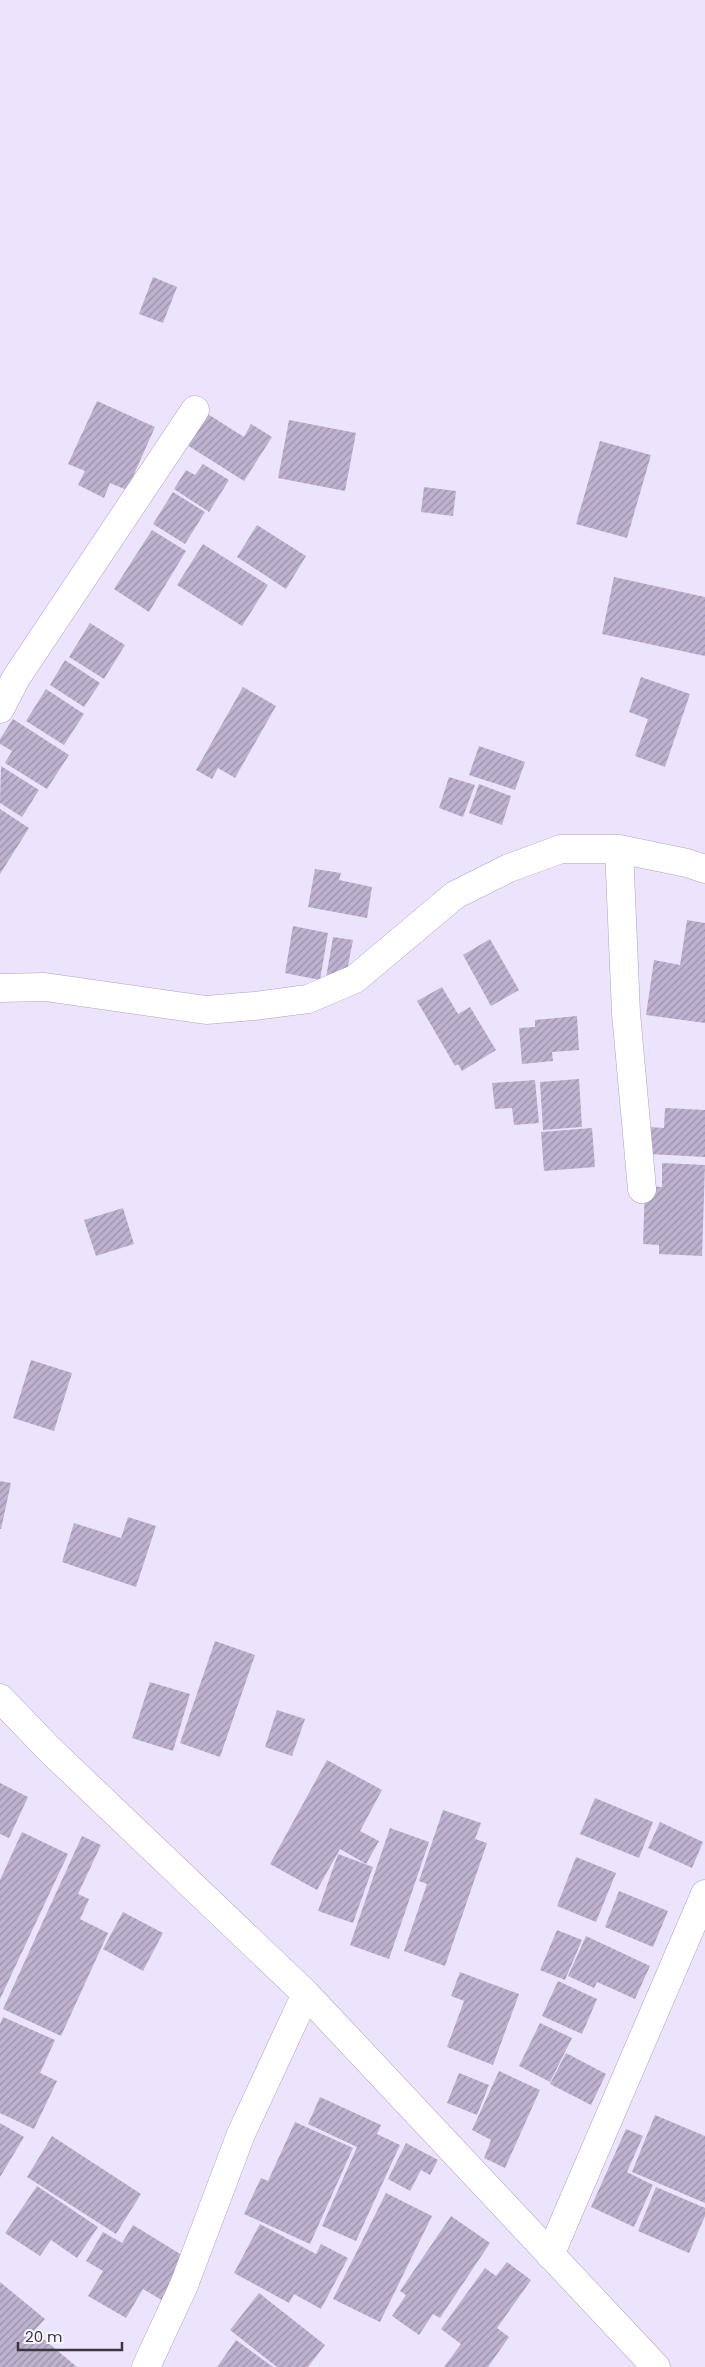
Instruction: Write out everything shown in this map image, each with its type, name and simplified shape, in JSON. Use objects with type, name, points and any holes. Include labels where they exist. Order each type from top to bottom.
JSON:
[{"type":"street","points":[[0,709],[22,670],[195,410]]},
{"type":"street","points":[[0,988],[45,986],[206,1010],[308,999],[355,979],[455,895],[509,868],[561,849],[618,849],[687,863],[705,869]]},
{"type":"street","points":[[618,849],[626,1013],[642,1189]]},
{"type":"street","points":[[0,1698],[56,1755],[306,1994],[656,2367]]},
{"type":"street","points":[[550,2255],[705,1894]]},
{"type":"street","points":[[146,2367],[184,2285],[241,2134],[306,1994]]},
{"type":"building","points":[[153,277],[177,287],[163,323],[139,314]]},
{"type":"building","points":[[97,401],[155,427],[127,490],[110,483],[104,498],[78,485],[85,471],[68,464]]},
{"type":"building","points":[[203,411],[244,437],[251,424],[272,437],[244,481],[184,443]]},
{"type":"building","points":[[289,420],[356,433],[345,491],[278,478]]},
{"type":"building","points":[[600,441],[651,455],[627,538],[576,524]]},
{"type":"building","points":[[203,464],[229,480],[209,512],[174,489],[186,470],[195,475]]},
{"type":"building","points":[[424,487],[456,491],[453,516],[421,512]]},
{"type":"building","points":[[173,492],[205,512],[185,544],[153,524]]},
{"type":"building","points":[[257,525],[306,556],[286,589],[237,557]]},
{"type":"building","points":[[152,530],[186,551],[149,612],[114,589]]},
{"type":"building","points":[[203,544],[268,585],[242,626],[177,585]]},
{"type":"building","points":[[614,577],[705,597],[705,656],[602,634]]},
{"type":"building","points":[[90,623],[125,645],[104,679],[69,657]]},
{"type":"building","points":[[65,660],[100,683],[84,707],[50,685]]},
{"type":"building","points":[[641,677],[690,694],[665,767],[635,756],[648,719],[629,712]]},
{"type":"building","points":[[243,687],[276,706],[235,778],[218,768],[212,779],[196,770]]},
{"type":"building","points":[[46,689],[84,714],[64,745],[26,721]]},
{"type":"building","points":[[13,719],[69,755],[47,789],[5,763],[12,751],[0,744],[0,739]]},
{"type":"building","points":[[479,746],[525,762],[515,790],[469,775]]},
{"type":"building","points":[[1,766],[39,790],[22,817],[0,803]]},
{"type":"building","points":[[449,777],[475,785],[463,817],[439,808]]},
{"type":"building","points":[[479,784],[511,796],[502,825],[469,813]]},
{"type":"building","points":[[0,809],[29,828],[0,874]]},
{"type":"building","points":[[315,869],[341,873],[339,880],[372,887],[367,918],[308,907]]},
{"type":"building","points":[[687,920],[705,923],[705,1023],[646,1015],[654,960],[680,965]]},
{"type":"building","points":[[293,926],[328,933],[320,980],[285,973]]},
{"type":"building","points":[[333,937],[353,940],[345,981],[326,978]]},
{"type":"building","points":[[490,939],[519,990],[491,1006],[463,955]]},
{"type":"building","points":[[442,987],[458,1014],[470,1007],[496,1050],[462,1071],[458,1064],[455,1066],[417,1001]]},
{"type":"building","points":[[577,1016],[579,1050],[552,1052],[553,1061],[522,1064],[519,1028],[535,1027],[535,1020]]},
{"type":"building","points":[[579,1079],[582,1127],[543,1130],[540,1082]]},
{"type":"building","points":[[535,1080],[539,1123],[514,1125],[512,1108],[495,1109],[492,1083]]},
{"type":"building","points":[[665,1108],[705,1110],[705,1157],[648,1154],[649,1127],[664,1128]]},
{"type":"building","points":[[592,1128],[595,1167],[544,1171],[541,1132]]},
{"type":"building","points":[[662,1163],[705,1165],[702,1256],[659,1254],[659,1245],[643,1244],[645,1186],[662,1187]]},
{"type":"building","points":[[123,1208],[134,1244],[96,1256],[84,1220]]},
{"type":"building","points":[[31,1360],[72,1373],[54,1431],[13,1418]]},
{"type":"building","points":[[0,1481],[11,1483],[1,1529],[0,1529]]},
{"type":"building","points":[[128,1517],[156,1526],[136,1587],[62,1562],[74,1523],[121,1538]]},
{"type":"building","points":[[215,1641],[255,1655],[220,1757],[180,1743]]},
{"type":"building","points":[[150,1682],[190,1694],[173,1751],[132,1738]]},
{"type":"building","points":[[277,1710],[305,1719],[292,1756],[265,1747]]},
{"type":"building","points":[[327,1760],[382,1790],[360,1831],[379,1841],[366,1864],[340,1849],[317,1890],[270,1864]]},
{"type":"building","points":[[0,1783],[28,1797],[9,1838],[0,1834]]},
{"type":"building","points":[[595,1798],[653,1822],[639,1858],[580,1834]]},
{"type":"building","points":[[443,1810],[481,1823],[475,1839],[487,1843],[445,1966],[404,1951],[427,1884],[419,1881]]},
{"type":"building","points":[[660,1822],[703,1842],[692,1868],[648,1848]]},
{"type":"building","points":[[390,1828],[429,1842],[389,1959],[350,1945]]},
{"type":"building","points":[[22,1832],[68,1854],[0,1999],[0,1880]]},
{"type":"building","points":[[82,1836],[101,1845],[78,1894],[89,1899],[80,1919],[108,1933],[61,2036],[3,2009]]},
{"type":"building","points":[[338,1854],[373,1867],[353,1923],[318,1911]]},
{"type":"building","points":[[576,1857],[616,1873],[596,1922],[557,1906]]},
{"type":"building","points":[[619,1891],[668,1911],[653,1947],[605,1927]]},
{"type":"building","points":[[123,1912],[163,1933],[143,1971],[103,1949]]},
{"type":"building","points":[[557,1930],[582,1940],[565,1980],[540,1970]]},
{"type":"building","points":[[586,1936],[650,1966],[635,1999],[597,1982],[594,1988],[568,1976]]},
{"type":"building","points":[[460,1972],[519,1994],[493,2065],[447,2047],[464,2001],[451,1996]]},
{"type":"building","points":[[558,1981],[597,1999],[582,2034],[542,2016]]},
{"type":"building","points":[[3,2017],[55,2040],[40,2073],[57,2081],[34,2129],[0,2113],[0,2024]]},
{"type":"building","points":[[540,2023],[572,2038],[550,2082],[519,2066]]},
{"type":"building","points":[[566,2053],[606,2074],[591,2105],[550,2084]]},
{"type":"building","points":[[499,2071],[540,2090],[505,2168],[484,2158],[491,2140],[472,2130]]},
{"type":"building","points":[[459,2073],[489,2085],[477,2115],[447,2103]]},
{"type":"building","points":[[320,2097],[381,2125],[377,2134],[400,2145],[356,2241],[322,2226],[357,2147],[308,2124]]},
{"type":"building","points":[[655,2115],[705,2136],[705,2203],[632,2172]]},
{"type":"building","points":[[295,2122],[353,2148],[310,2244],[244,2214],[261,2178],[268,2181]]},
{"type":"building","points":[[0,2123],[24,2137],[0,2177]]},
{"type":"building","points":[[626,2129],[643,2136],[627,2172],[653,2185],[634,2227],[591,2207]]},
{"type":"building","points":[[52,2136],[141,2194],[116,2234],[27,2177]]},
{"type":"building","points":[[406,2143],[438,2160],[430,2175],[421,2170],[410,2191],[388,2179]]},
{"type":"building","points":[[37,2186],[98,2227],[77,2258],[51,2240],[40,2256],[5,2233]]},
{"type":"building","points":[[656,2187],[705,2208],[705,2216],[689,2253],[638,2231]]},
{"type":"building","points":[[386,2193],[432,2216],[380,2322],[333,2299]]},
{"type":"building","points":[[451,2216],[490,2243],[440,2318],[433,2314],[419,2335],[392,2316],[406,2295],[400,2291]]},
{"type":"building","points":[[260,2224],[316,2254],[321,2244],[348,2258],[321,2309],[294,2294],[289,2303],[234,2273]]},
{"type":"building","points":[[133,2225],[190,2260],[165,2302],[143,2289],[126,2318],[88,2296],[103,2271],[86,2261],[103,2232],[122,2243]]},
{"type":"building","points":[[507,2262],[531,2280],[497,2328],[509,2337],[488,2367],[444,2367],[461,2344],[441,2329],[485,2268],[496,2276]]},
{"type":"building","points":[[0,2282],[45,2319],[34,2331],[77,2367],[0,2367]]},
{"type":"building","points":[[259,2293],[325,2345],[308,2367],[277,2367],[230,2330]]},
{"type":"building","points":[[236,2340],[273,2367],[217,2367]]}]
